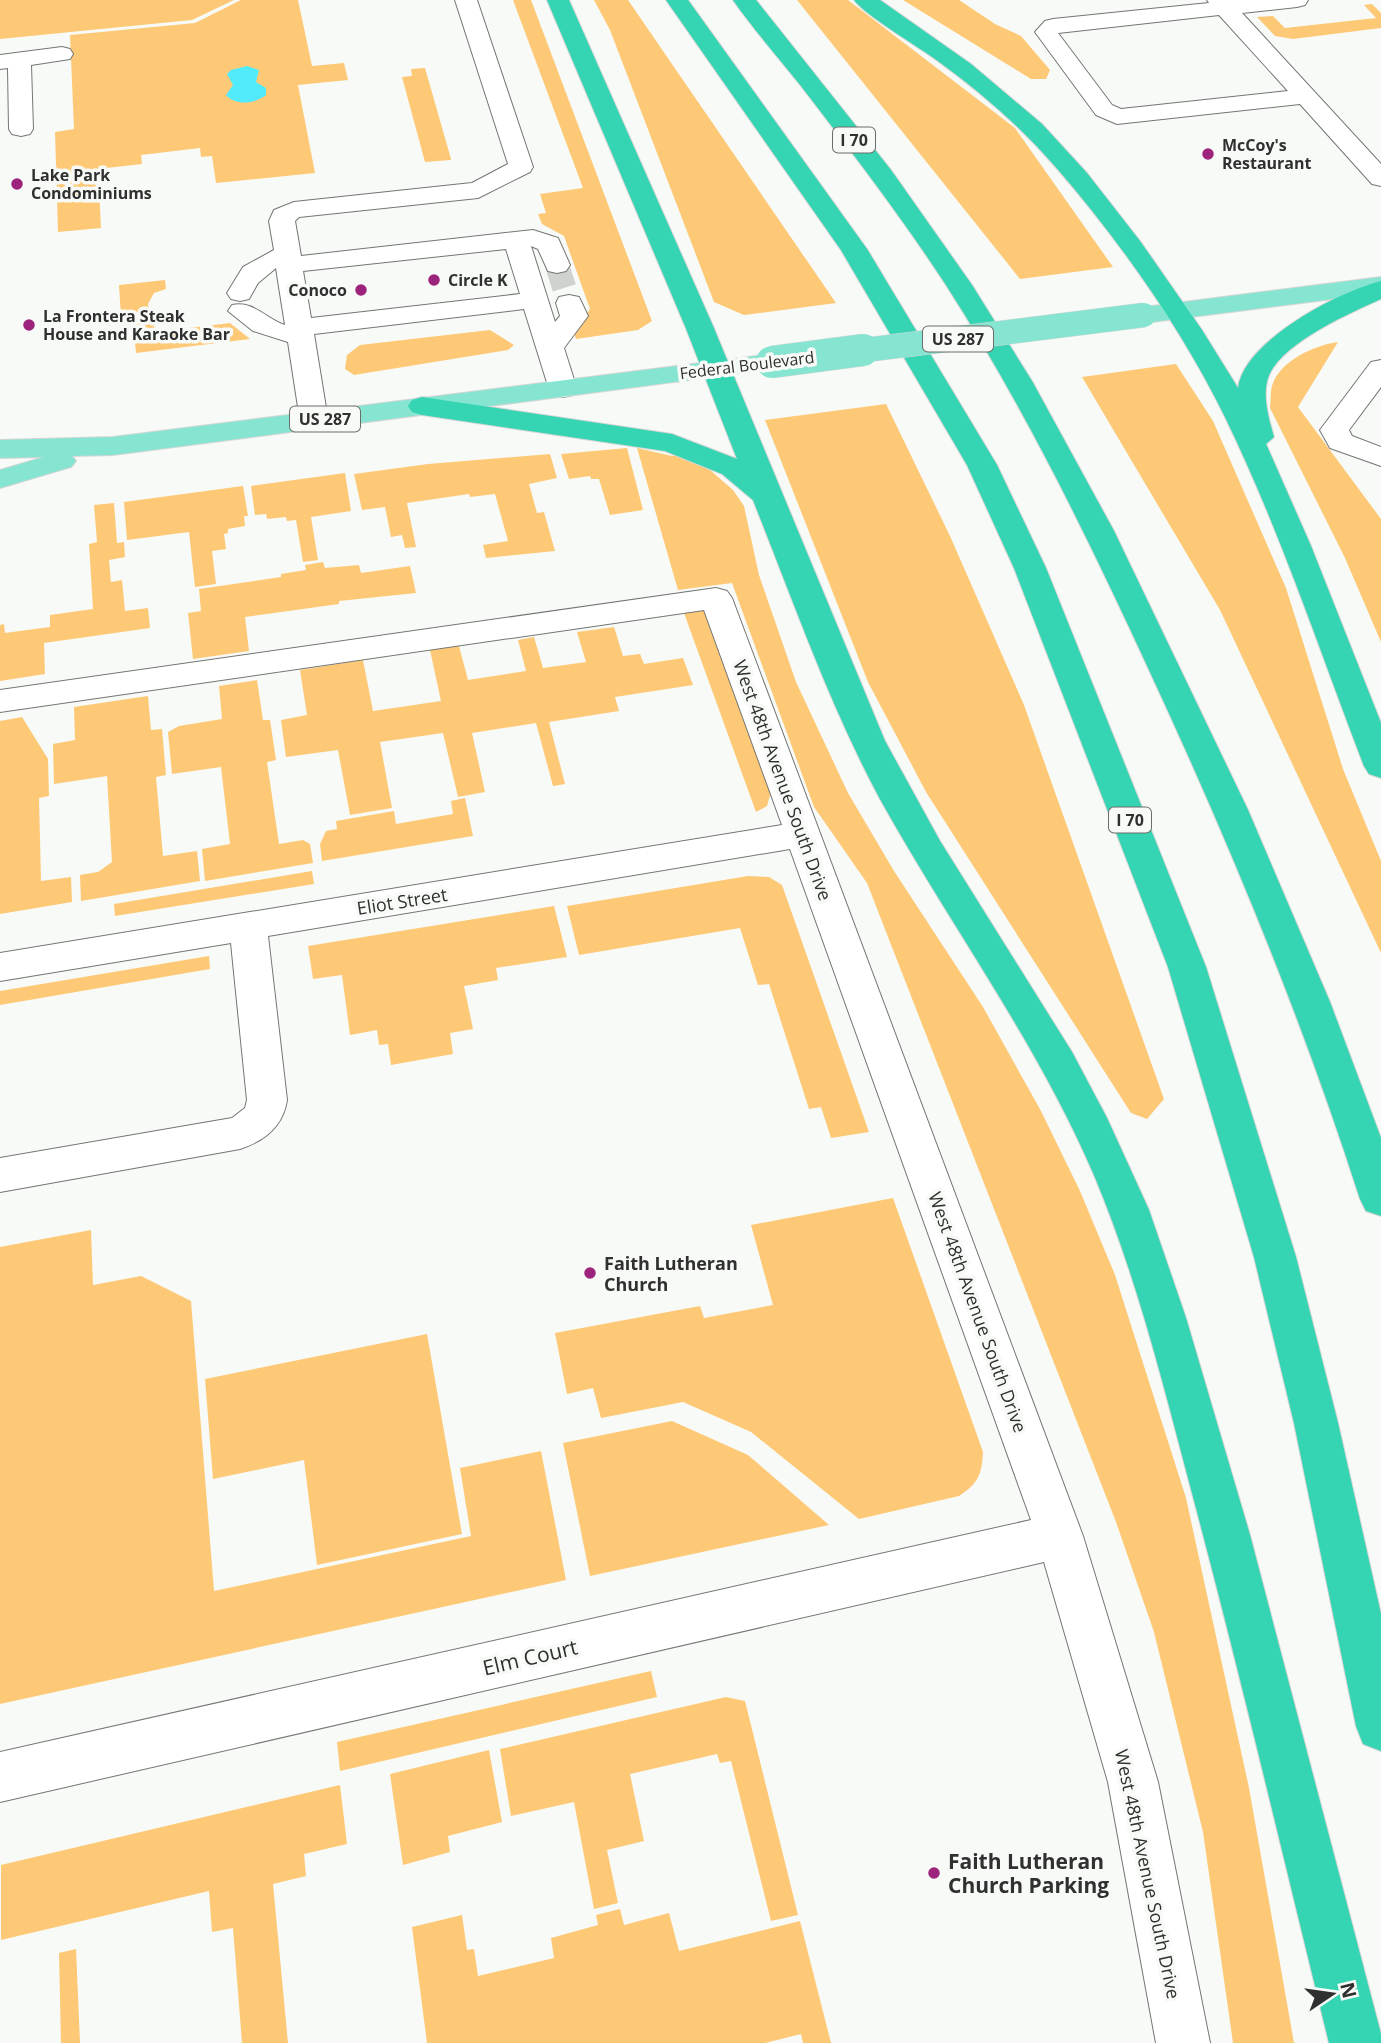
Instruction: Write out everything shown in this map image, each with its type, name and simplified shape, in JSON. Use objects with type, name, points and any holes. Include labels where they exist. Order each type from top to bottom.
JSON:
[{"type":"highway","points":[[558,0],[716,369],[766,496],[882,770],[1048,1042],[1091,1125],[1115,1179],[1172,1342],[1231,1550],[1356,2043]]},
{"type":"highway","name":"I 70","points":[[677,0],[854,249],[982,465],[1031,568],[1195,994],[1275,1257],[1316,1423],[1381,1726]]},
{"type":"highway","name":"I 70","points":[[744,0],[804,74],[921,230],[985,326],[1059,454],[1107,545],[1222,790],[1290,949],[1381,1199]]},
{"type":"highway","points":[[865,0],[930,44],[1012,108],[1037,132],[1109,218],[1176,311],[1228,397],[1267,476],[1381,766]]},
{"type":"highway","points":[[1267,476],[1253,406],[1253,378],[1264,359],[1289,339],[1381,287]]},
{"type":"highway","points":[[422,406],[672,443],[732,468],[766,496]]},
{"type":"main road","name":"Federal Boulevard","points":[[0,449],[113,446],[1381,287]]},
{"type":"main road","name":"Federal Boulevard","points":[[0,479],[113,446]]},
{"type":"street","points":[[314,420],[283,215],[290,211],[478,190],[521,167],[466,0]]},
{"type":"street","points":[[1297,0],[1126,9],[1053,26],[1046,32],[1104,110],[1112,115],[1129,117],[1306,96]]},
{"type":"street","points":[[1221,4],[1381,179]]},
{"type":"street","points":[[21,129],[10,61],[62,54]]},
{"type":"street","points":[[535,300],[300,332],[256,324],[241,302],[243,283],[255,270],[288,260],[533,238],[546,241],[557,265]]},
{"type":"street","points":[[516,240],[563,389]]},
{"type":"street","points":[[550,347],[574,316],[569,303]]},
{"type":"street","points":[[1381,368],[1334,430],[1336,438],[1346,446],[1381,457]]},
{"type":"street","name":"West 48th Avenue South Drive","points":[[0,701],[716,598],[1060,1536],[1133,1782],[1183,2043]]},
{"type":"street","name":"Eliot Street","points":[[0,967],[803,834]]},
{"type":"street","points":[[0,1175],[240,1133],[260,1119],[266,1110],[267,1100],[248,926]]},
{"type":"street","name":"Elm Court","points":[[0,1777],[1060,1536]]},
{"type":"shaded area","points":[[0,0],[234,0],[192,20],[0,39]]},
{"type":"shaded area","points":[[241,0],[298,0],[312,66],[344,63],[348,80],[298,85],[315,173],[216,183],[212,156],[201,157],[200,148],[141,155],[142,164],[98,169],[101,228],[58,232],[55,132],[74,129],[70,35],[195,23]]},
{"type":"shaded area","points":[[513,0],[531,0],[652,321],[638,330],[576,339],[574,333],[590,309],[564,236],[542,224],[538,214],[546,213],[540,194],[583,188]]},
{"type":"shaded area","points":[[594,0],[628,0],[836,303],[744,315],[714,302],[610,30]]},
{"type":"shaded area","points":[[797,0],[848,0],[1015,128],[1113,267],[1020,279]]},
{"type":"shaded area","points":[[903,0],[959,0],[995,24],[1021,36],[1050,70],[1046,79],[1031,79]]},
{"type":"shaded area","points":[[1372,4],[1381,13],[1381,28],[1293,39],[1275,36],[1257,17],[1273,16],[1285,28],[1376,18],[1364,5]]},
{"type":"shaded area","points":[[425,68],[451,160],[425,162],[402,77],[412,76],[411,69]]},
{"type":"shaded area","points":[[165,280],[166,289],[154,293],[148,304],[149,313],[121,316],[119,285]]},
{"type":"shaded area","points":[[149,319],[156,329],[165,331],[230,323],[250,339],[136,353],[133,321]]},
{"type":"shaded area","points":[[490,330],[514,345],[508,350],[354,375],[345,369],[347,355],[360,345]]},
{"type":"shaded area","points":[[1338,342],[1298,407],[1381,519],[1381,642],[1345,558],[1270,408],[1272,386],[1282,369],[1309,351]]},
{"type":"shaded area","points":[[1176,364],[1213,421],[1286,588],[1343,769],[1381,861],[1381,953],[1220,610],[1082,377]]},
{"type":"shaded area","points":[[886,404],[950,536],[1024,705],[1164,1099],[1147,1119],[1131,1113],[926,792],[868,682],[765,420]]},
{"type":"shaded area","points":[[627,448],[643,510],[610,515],[599,479],[591,479],[590,476],[569,479],[561,454]]},
{"type":"shaded area","points":[[637,448],[672,456],[678,454],[710,470],[733,490],[744,506],[759,575],[796,682],[848,793],[894,871],[983,1007],[1041,1111],[1080,1191],[1115,1275],[1186,1498],[1249,1788],[1294,2043],[1233,2043],[1203,1832],[1154,1632],[1116,1522],[867,883],[814,807],[732,583],[678,590]]},
{"type":"shaded area","points":[[550,454],[557,478],[529,484],[537,513],[544,512],[555,551],[486,558],[483,545],[508,541],[495,494],[470,497],[469,494],[407,503],[416,547],[405,548],[402,535],[391,537],[385,507],[362,510],[354,474],[428,464]]},
{"type":"shaded area","points":[[345,473],[351,511],[311,517],[318,560],[303,562],[296,520],[287,521],[286,517],[267,519],[266,514],[255,515],[251,486]]},
{"type":"shaded area","points":[[243,486],[248,516],[244,516],[245,526],[228,529],[228,533],[224,534],[226,549],[212,551],[216,584],[195,587],[189,532],[127,540],[124,502]]},
{"type":"shaded area","points":[[114,503],[117,543],[124,542],[125,557],[109,560],[111,582],[122,580],[125,611],[148,608],[150,628],[44,643],[45,674],[0,681],[0,625],[4,624],[5,633],[50,627],[50,615],[93,609],[89,544],[97,542],[94,505]]},
{"type":"shaded area","points":[[323,562],[325,568],[359,565],[361,573],[410,566],[416,593],[339,601],[339,604],[245,617],[249,651],[193,659],[188,613],[201,611],[199,589],[281,577],[281,574],[306,570],[305,565]]},
{"type":"shaded area","points":[[704,610],[771,792],[767,806],[756,812],[684,613]]},
{"type":"shaded area","points":[[614,627],[623,656],[640,654],[644,664],[683,658],[693,685],[615,697],[619,711],[549,722],[565,784],[553,786],[536,723],[472,733],[485,792],[458,797],[443,733],[380,742],[392,808],[350,815],[338,750],[286,757],[281,720],[307,715],[300,670],[363,660],[373,711],[441,701],[430,650],[459,646],[468,680],[526,671],[518,640],[534,637],[543,668],[586,662],[577,632]]},
{"type":"shaded area","points":[[257,680],[263,720],[270,720],[276,760],[267,762],[279,844],[303,840],[310,844],[313,863],[205,881],[202,849],[230,844],[221,767],[172,774],[168,732],[179,726],[222,719],[219,686]]},
{"type":"shaded area","points":[[148,696],[151,730],[162,729],[166,775],[156,777],[163,856],[197,851],[200,881],[81,901],[80,875],[98,872],[112,862],[107,776],[54,784],[53,744],[75,740],[74,707]]},
{"type":"shaded area","points":[[22,717],[48,759],[49,796],[39,798],[41,881],[71,877],[72,902],[0,914],[0,721]]},
{"type":"shaded area","points":[[465,798],[473,836],[322,861],[320,844],[326,831],[337,829],[336,821],[394,811],[396,824],[453,814],[451,801]]},
{"type":"shaded area","points":[[312,871],[314,884],[115,916],[114,904]]},
{"type":"shaded area","points":[[748,876],[769,877],[782,885],[869,1132],[831,1138],[821,1107],[809,1109],[769,984],[758,985],[740,928],[579,955],[567,906]]},
{"type":"shaded area","points":[[554,906],[567,957],[496,968],[498,980],[464,986],[473,1029],[450,1033],[453,1054],[391,1065],[388,1044],[379,1045],[377,1030],[350,1035],[342,975],[313,979],[308,946]]},
{"type":"shaded area","points":[[209,956],[210,969],[0,1005],[0,991]]},
{"type":"shaded area","points":[[893,1198],[983,1452],[978,1478],[959,1496],[859,1519],[751,1432],[683,1402],[601,1418],[593,1388],[567,1394],[555,1333],[700,1306],[704,1318],[773,1305],[751,1225]]},
{"type":"shaded area","points":[[91,1230],[93,1285],[141,1276],[191,1301],[214,1591],[471,1536],[460,1468],[541,1451],[566,1580],[0,1704],[0,1247]]},
{"type":"shaded area","points":[[427,1334],[462,1534],[317,1565],[304,1460],[213,1479],[205,1379]]},
{"type":"shaded area","points":[[672,1421],[748,1455],[829,1525],[590,1576],[563,1443]]},
{"type":"shaded area","points":[[651,1671],[657,1697],[340,1771],[337,1742]]},
{"type":"shaded area","points":[[726,1697],[745,1701],[798,1915],[771,1921],[731,1761],[720,1763],[717,1754],[630,1774],[644,1841],[607,1850],[618,1903],[594,1909],[574,1802],[511,1816],[500,1749]]},
{"type":"shaded area","points":[[489,1750],[502,1822],[448,1836],[450,1852],[403,1865],[390,1774]]},
{"type":"shaded area","points":[[340,1785],[347,1844],[304,1854],[306,1876],[273,1884],[288,2043],[242,2043],[233,1928],[212,1932],[209,1891],[1,1940],[1,1865]]},
{"type":"shaded area","points":[[620,1909],[624,1925],[669,1913],[679,1951],[800,1921],[831,2043],[803,2043],[801,2034],[765,2043],[427,2043],[412,1927],[462,1915],[467,1950],[474,1949],[478,1976],[554,1958],[551,1938],[598,1925],[596,1915]]},
{"type":"shaded area","points":[[76,1949],[80,2043],[61,2043],[59,1953]]},
{"type":"water","points":[[247,66],[259,70],[256,82],[266,88],[266,95],[251,102],[230,99],[226,95],[233,85],[227,74],[231,70]]},
{"type":"tunnel","points":[[557,265],[569,303]]},
{"type":"place","name":"McCoy's Restaurant","points":[[1208,154]]},
{"type":"place","name":"Lake Park Condominiums","points":[[17,184]]},
{"type":"place","name":"Circle K","points":[[434,280]]},
{"type":"place","name":"Conoco","points":[[361,290]]},
{"type":"place","name":"La Frontera Steak House and Karaoke Bar","points":[[29,325]]},
{"type":"place","name":"Faith Lutheran Church","points":[[590,1273]]},
{"type":"place","name":"Faith Lutheran Church Parking","points":[[934,1873]]}]
